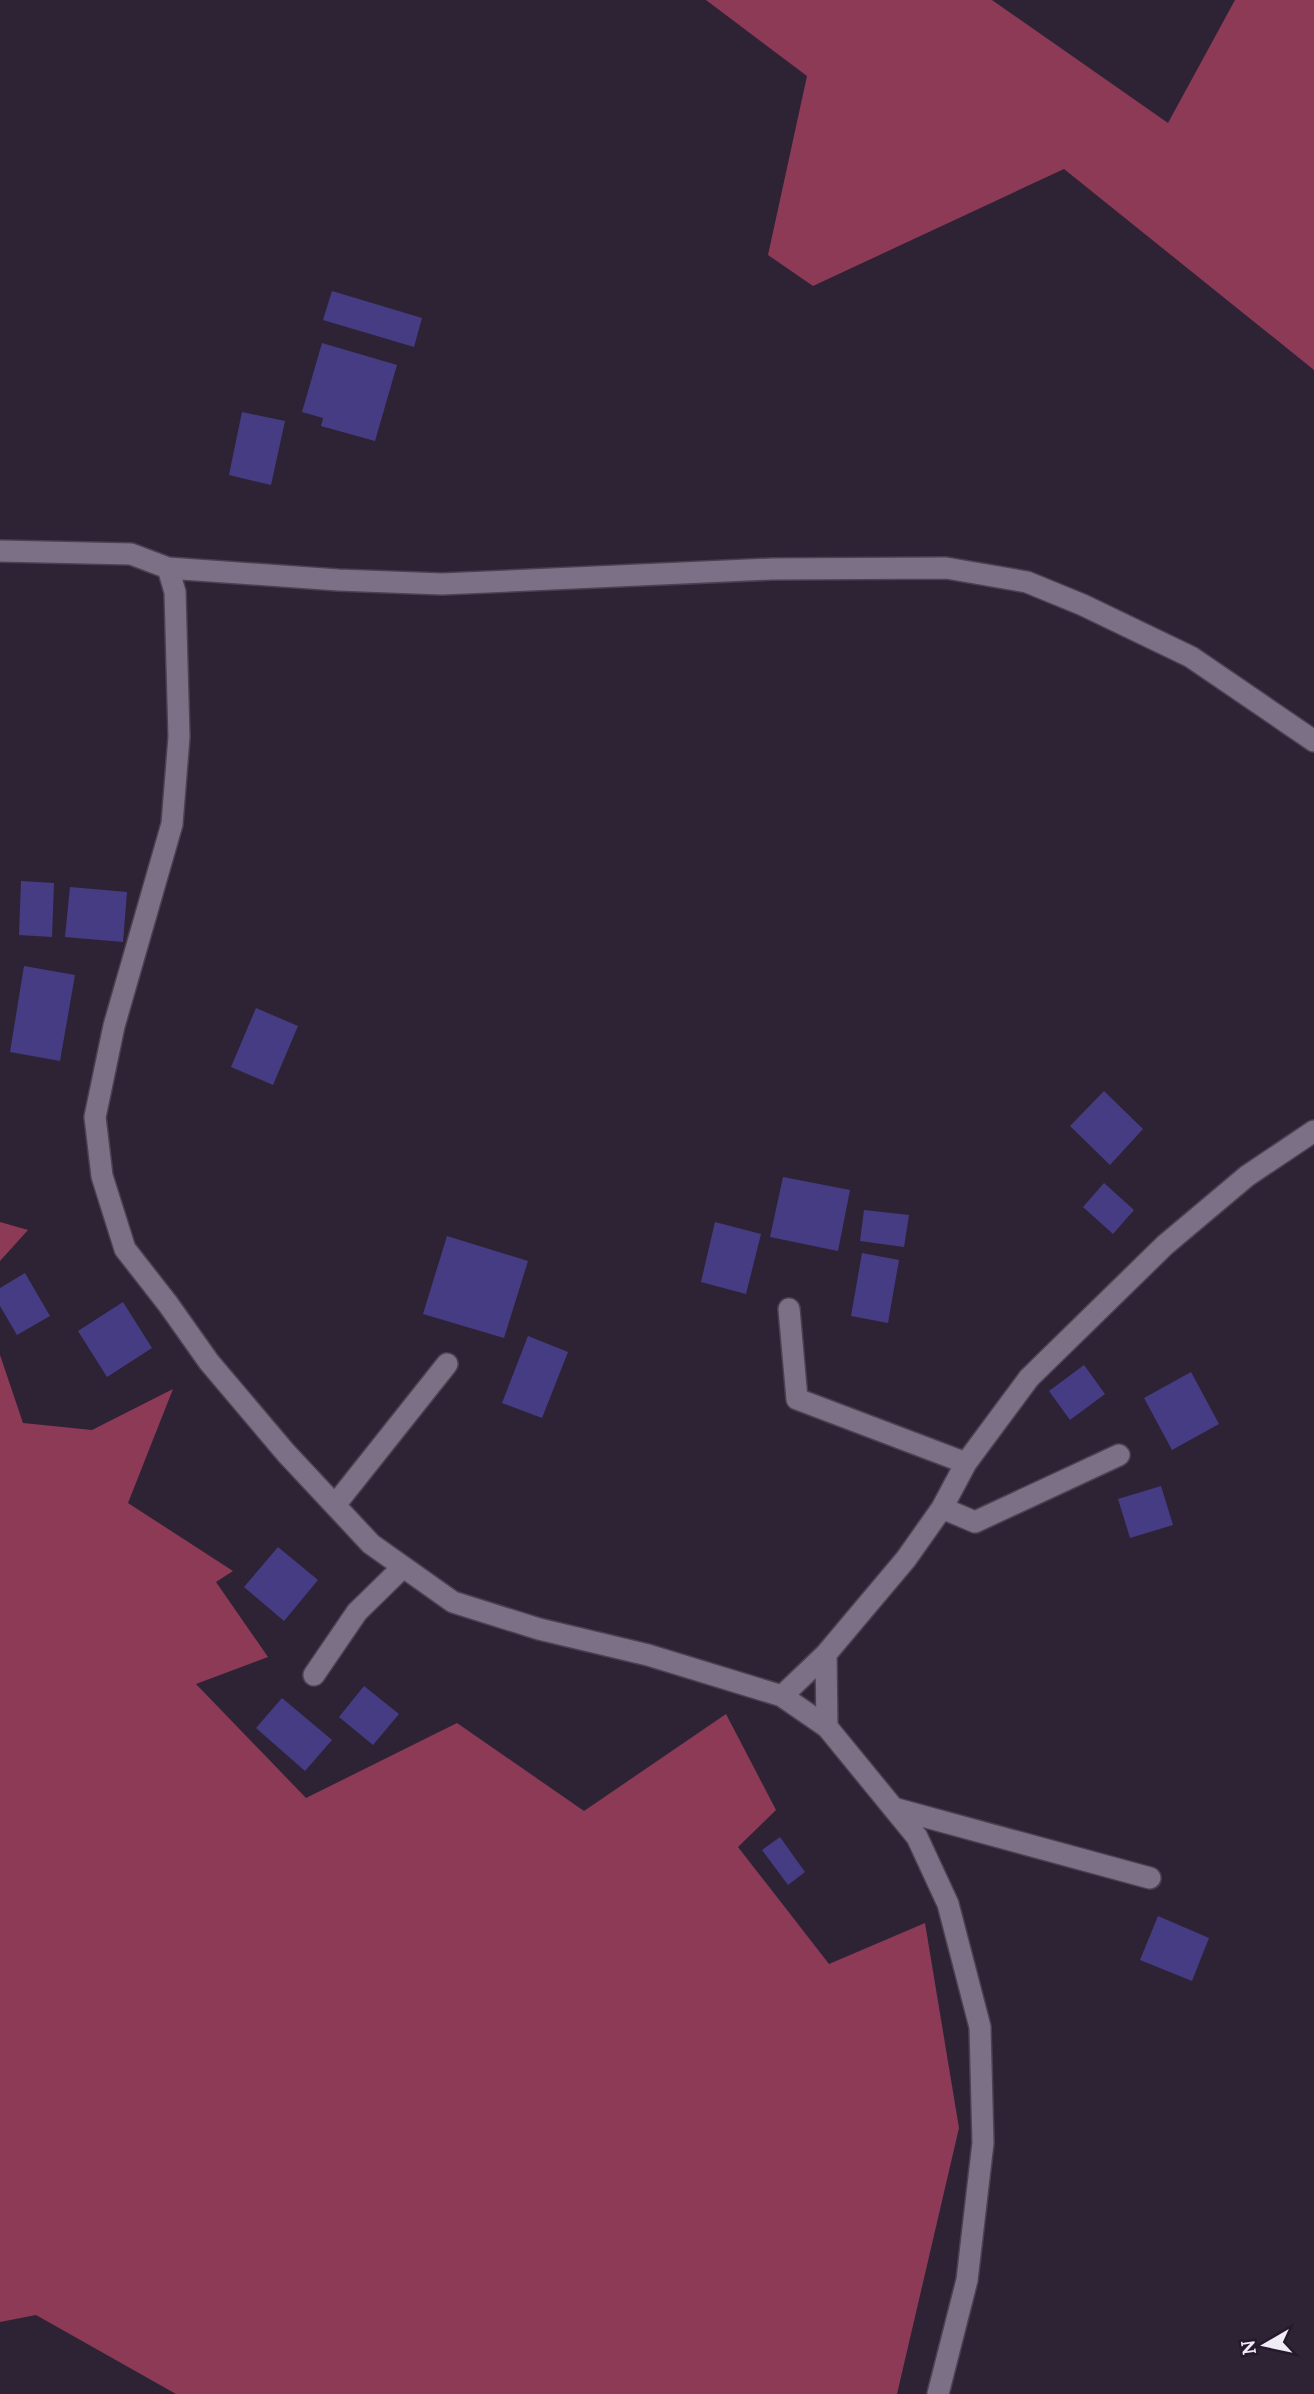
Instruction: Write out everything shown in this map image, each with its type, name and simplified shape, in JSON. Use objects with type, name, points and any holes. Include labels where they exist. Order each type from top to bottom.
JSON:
[{"type":"street","points":[[0,551],[131,554],[168,568],[442,584],[772,569],[946,569],[1027,582],[1083,605],[1191,657],[1314,741]]},
{"type":"street","points":[[168,568],[175,592],[179,737],[172,824],[114,1026],[95,1117],[102,1176],[125,1249],[209,1362],[286,1453],[371,1544],[453,1602],[539,1629],[648,1655],[782,1696],[827,1727],[917,1837],[948,1904],[980,2027],[983,2143],[968,2280],[938,2394]]},
{"type":"street","points":[[782,1696],[826,1654],[906,1559],[942,1508],[966,1463],[1029,1378],[1165,1245],[1247,1175],[1314,1131]]},
{"type":"street","points":[[789,1309],[797,1399],[966,1463]]},
{"type":"street","points":[[335,1505],[447,1364]]},
{"type":"street","points":[[942,1508],[975,1522],[1119,1455]]},
{"type":"street","points":[[314,1675],[357,1612],[403,1567]]},
{"type":"street","points":[[826,1654],[827,1727]]},
{"type":"street","points":[[893,1808],[1150,1878]]},
{"type":"shaded area","points":[[706,0],[992,0],[1168,123],[1235,0],[1314,0],[1314,370],[1064,169],[813,286],[768,255],[807,76]]},
{"type":"shaded area","points":[[0,1222],[28,1230],[0,1261]]},
{"type":"shaded area","points":[[0,1355],[23,1423],[92,1430],[173,1389],[128,1503],[233,1571],[216,1582],[268,1657],[196,1684],[306,1798],[457,1723],[584,1811],[726,1714],[776,1810],[738,1847],[829,1964],[925,1923],[959,2128],[897,2394],[176,2394],[36,2315],[0,2322]]},
{"type":"building","points":[[332,291],[422,318],[414,347],[323,320]]},
{"type":"building","points":[[322,343],[397,365],[375,441],[321,426],[323,418],[302,412]]},
{"type":"building","points":[[242,412],[285,421],[271,485],[229,475]]},
{"type":"building","points":[[21,881],[54,883],[52,937],[19,935]]},
{"type":"building","points":[[70,887],[127,892],[123,942],[65,937]]},
{"type":"building","points":[[24,966],[75,975],[60,1061],[10,1052]]},
{"type":"building","points":[[256,1008],[298,1026],[273,1085],[231,1067]]},
{"type":"building","points":[[1104,1091],[1143,1129],[1110,1165],[1070,1126]]},
{"type":"building","points":[[783,1177],[850,1190],[838,1251],[770,1237]]},
{"type":"building","points":[[1104,1183],[1134,1210],[1113,1234],[1083,1207]]},
{"type":"building","points":[[864,1210],[909,1215],[904,1247],[860,1241]]},
{"type":"building","points":[[715,1222],[761,1234],[746,1294],[701,1282]]},
{"type":"building","points":[[447,1236],[528,1261],[504,1338],[423,1314]]},
{"type":"building","points":[[862,1253],[899,1260],[888,1323],[851,1316]]},
{"type":"building","points":[[25,1273],[50,1316],[17,1335],[0,1306],[0,1288]]},
{"type":"building","points":[[123,1302],[152,1348],[107,1377],[78,1331]]},
{"type":"building","points":[[528,1336],[568,1352],[542,1418],[502,1403]]},
{"type":"building","points":[[1084,1365],[1105,1394],[1070,1420],[1049,1391]]},
{"type":"building","points":[[1191,1372],[1219,1424],[1172,1450],[1144,1398]]},
{"type":"building","points":[[1161,1486],[1173,1525],[1130,1538],[1118,1499]]},
{"type":"building","points":[[278,1547],[318,1580],[284,1621],[244,1587]]},
{"type":"building","points":[[364,1686],[399,1714],[373,1745],[339,1717]]},
{"type":"building","points":[[282,1698],[332,1740],[305,1771],[256,1728]]},
{"type":"building","points":[[780,1837],[805,1872],[788,1885],[762,1850]]},
{"type":"building","points":[[1158,1916],[1209,1938],[1192,1981],[1140,1960]]}]
